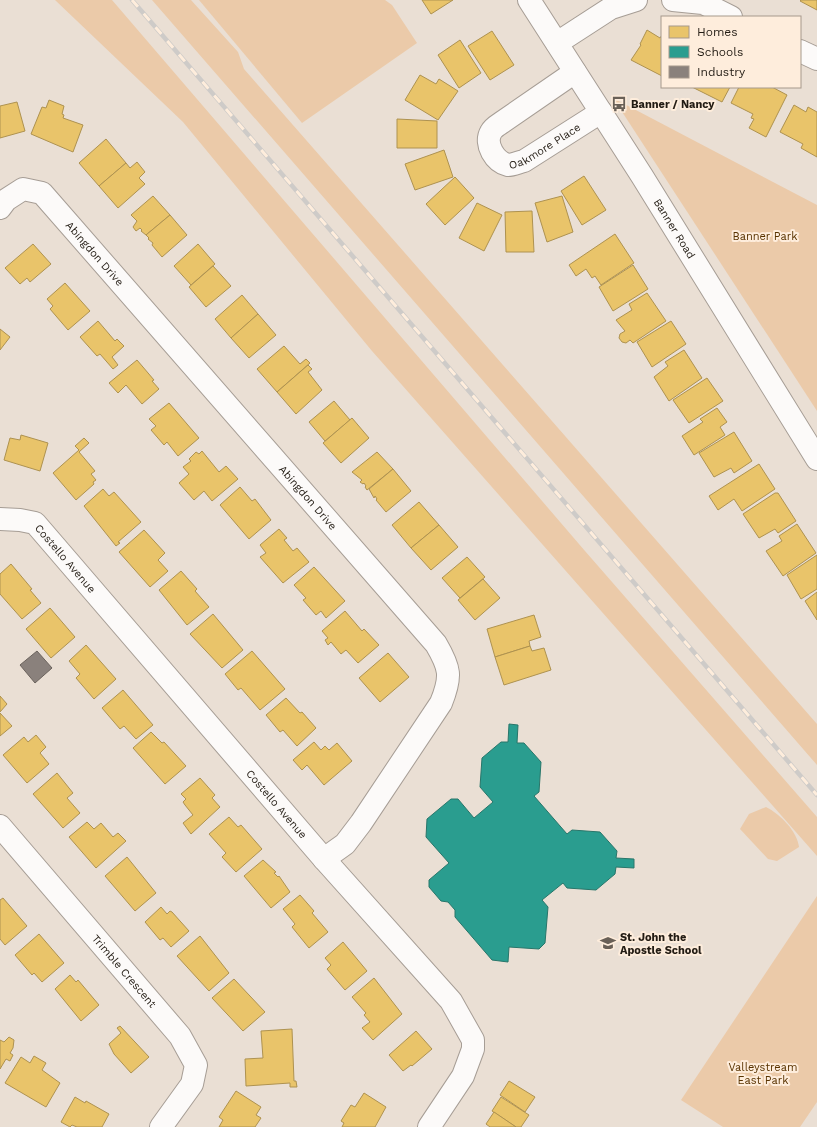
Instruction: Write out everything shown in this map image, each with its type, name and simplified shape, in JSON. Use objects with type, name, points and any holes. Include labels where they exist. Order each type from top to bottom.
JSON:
[{"type":"street","name":"Banner Road","points":[[529,0],[601,112],[817,458]]},
{"type":"street","points":[[557,43],[611,8],[636,0]]},
{"type":"street","points":[[673,0],[703,3],[730,16]]},
{"type":"street","points":[[801,52],[817,60]]},
{"type":"street","name":"Oakmore Place","points":[[575,72],[501,123],[491,132],[490,140],[492,153],[499,161],[509,165],[524,161],[601,112]]},
{"type":"street","name":"Abingdon Drive","points":[[0,208],[6,200],[23,189],[42,193],[436,644],[447,663],[448,684],[442,703],[361,823],[344,844],[324,858]]},
{"type":"street","name":"Costello Avenue","points":[[0,519],[20,520],[35,523],[324,858],[451,1001],[473,1040],[473,1049],[463,1076],[429,1127]]},
{"type":"street","name":"Trimble Crescent","points":[[0,826],[180,1036],[196,1065],[192,1084],[161,1127]]},
{"type":"green space","points":[[55,0],[112,0],[585,551],[817,817],[817,856],[372,351],[183,122]]},
{"type":"green space","points":[[152,0],[191,0],[238,52],[244,69],[817,724],[817,765]]},
{"type":"green space","points":[[199,0],[385,0],[392,5],[417,43],[302,123]]},
{"type":"green space","name":"Banner Park","points":[[613,98],[817,205],[817,411]]},
{"type":"green space","points":[[766,807],[777,814],[787,824],[798,841],[799,847],[777,861],[768,859],[740,829],[749,814]]},
{"type":"green space","name":"Valleystream East Park","points":[[817,896],[817,1102],[800,1127],[723,1127],[681,1100]]},
{"type":"building: Homes","points":[[422,0],[453,0],[431,14]]},
{"type":"building: Homes","points":[[817,0],[817,10],[800,1]]},
{"type":"building: Homes","points":[[647,30],[660,38],[661,36],[661,75],[631,60],[641,45],[640,44]]},
{"type":"building: Homes","points":[[492,31],[514,65],[490,80],[468,46]]},
{"type":"building: Homes","points":[[460,40],[481,73],[459,88],[438,55]]},
{"type":"building: Homes","points":[[420,75],[436,84],[439,79],[458,91],[438,120],[405,100]]},
{"type":"building: Homes","points":[[694,88],[729,88],[722,102]]},
{"type":"building: Homes","points":[[738,88],[774,88],[787,95],[766,137],[749,128],[754,119],[751,118],[753,114],[731,103]]},
{"type":"building: Homes","points":[[49,100],[64,106],[62,114],[64,115],[63,118],[83,125],[73,152],[31,134],[42,107],[46,108]]},
{"type":"building: Homes","points":[[17,102],[25,131],[0,138],[0,106]]},
{"type":"building: Homes","points":[[794,105],[806,112],[808,107],[817,112],[817,157],[801,148],[803,144],[780,132]]},
{"type":"building: Homes","points":[[397,119],[437,121],[437,148],[397,148]]},
{"type":"building: Homes","points":[[106,139],[126,163],[99,186],[79,163]]},
{"type":"building: Homes","points":[[444,150],[453,177],[415,190],[405,164]]},
{"type":"building: Homes","points":[[137,162],[145,172],[139,178],[145,184],[118,208],[99,186],[126,163],[130,168]]},
{"type":"building: Homes","points":[[584,176],[606,210],[582,225],[561,191]]},
{"type":"building: Homes","points":[[455,177],[474,198],[445,225],[426,204]]},
{"type":"building: Homes","points":[[153,196],[170,215],[146,235],[140,228],[136,231],[133,227],[137,221],[131,215]]},
{"type":"building: Homes","points":[[562,196],[573,232],[547,242],[535,203]]},
{"type":"building: Homes","points":[[477,203],[502,215],[484,251],[459,238]]},
{"type":"building: Homes","points":[[532,211],[534,252],[506,252],[505,212]]},
{"type":"building: Homes","points":[[170,215],[187,235],[162,257],[146,235]]},
{"type":"building: Homes","points":[[615,234],[634,263],[601,285],[595,276],[592,278],[586,269],[576,276],[569,265]]},
{"type":"building: Homes","points":[[33,244],[51,264],[30,282],[27,278],[20,284],[5,268]]},
{"type":"building: Homes","points":[[198,244],[215,264],[191,285],[174,266]]},
{"type":"building: Homes","points":[[633,265],[648,289],[613,311],[599,287]]},
{"type":"building: Homes","points":[[213,266],[231,286],[206,307],[189,287]]},
{"type":"building: Homes","points":[[65,283],[90,311],[68,330],[50,309],[53,306],[47,299]]},
{"type":"building: Homes","points":[[647,293],[666,321],[633,343],[630,340],[626,343],[622,342],[619,338],[620,334],[625,331],[616,320],[632,310],[629,304]]},
{"type":"building: Homes","points":[[242,295],[258,314],[231,338],[215,319]]},
{"type":"building: Homes","points":[[258,314],[276,335],[249,358],[231,338]]},
{"type":"building: Homes","points":[[98,321],[115,341],[117,339],[124,346],[112,357],[118,365],[113,369],[100,354],[97,356],[80,337]]},
{"type":"building: Homes","points":[[671,321],[686,344],[652,367],[637,342]]},
{"type":"building: Homes","points":[[0,329],[10,337],[0,350]]},
{"type":"building: Homes","points":[[284,346],[300,364],[306,359],[310,363],[277,392],[257,369]]},
{"type":"building: Homes","points":[[684,350],[702,378],[669,401],[654,377],[668,366],[665,362]]},
{"type":"building: Homes","points":[[137,360],[154,380],[152,381],[159,389],[142,404],[126,385],[118,393],[109,383]]},
{"type":"building: Homes","points":[[308,365],[312,369],[308,372],[322,390],[296,414],[277,392]]},
{"type":"building: Homes","points":[[707,378],[723,401],[689,423],[673,400]]},
{"type":"building: Homes","points":[[334,401],[350,420],[325,441],[309,422]]},
{"type":"building: Homes","points":[[169,403],[199,438],[178,456],[167,442],[164,445],[151,430],[156,426],[149,419]]},
{"type":"building: Homes","points":[[717,408],[727,422],[720,427],[725,435],[694,455],[682,436],[703,422],[700,419]]},
{"type":"building: Homes","points":[[352,418],[369,438],[341,463],[323,443]]},
{"type":"building: Homes","points":[[734,432],[752,461],[734,473],[731,468],[714,477],[699,453]]},
{"type":"building: Homes","points":[[21,435],[48,443],[40,471],[4,460],[10,438],[20,440]]},
{"type":"building: Homes","points":[[84,438],[89,443],[79,452],[95,471],[91,474],[96,480],[93,482],[94,484],[76,500],[53,473],[79,450],[75,446]]},
{"type":"building: Homes","points":[[202,451],[219,472],[226,466],[238,479],[212,501],[204,491],[194,500],[179,483],[189,474],[183,467],[191,461],[189,459],[196,452],[199,454]]},
{"type":"building: Homes","points":[[377,452],[393,469],[367,490],[364,483],[363,484],[360,482],[362,480],[352,472]]},
{"type":"building: Homes","points":[[759,464],[775,489],[742,511],[734,499],[718,510],[709,496]]},
{"type":"building: Homes","points":[[393,469],[411,491],[386,512],[376,500],[377,499],[375,496],[374,498],[369,489]]},
{"type":"building: Homes","points":[[240,487],[252,501],[255,499],[271,520],[249,539],[220,505]]},
{"type":"building: Homes","points":[[103,489],[109,496],[114,492],[141,522],[118,542],[120,543],[116,546],[84,506]]},
{"type":"building: Homes","points":[[775,493],[778,493],[796,521],[778,533],[775,529],[759,538],[743,514]]},
{"type":"building: Homes","points":[[419,502],[439,525],[411,548],[392,525]]},
{"type":"building: Homes","points":[[797,524],[816,553],[783,576],[766,551],[782,541],[779,536]]},
{"type":"building: Homes","points":[[439,525],[458,547],[431,570],[411,548]]},
{"type":"building: Homes","points":[[279,529],[287,538],[284,540],[293,551],[297,548],[309,562],[283,583],[260,557],[266,553],[260,545]]},
{"type":"building: Homes","points":[[144,530],[165,553],[158,560],[168,571],[150,587],[119,552]]},
{"type":"building: Homes","points":[[817,555],[817,589],[801,599],[787,575]]},
{"type":"building: Homes","points":[[467,557],[485,577],[460,598],[442,578]]},
{"type":"building: Homes","points":[[11,564],[32,589],[30,590],[41,603],[22,619],[0,594],[0,574]]},
{"type":"building: Homes","points":[[314,567],[345,601],[326,618],[321,611],[316,615],[303,600],[306,598],[294,585]]},
{"type":"building: Homes","points":[[181,571],[197,589],[195,591],[209,607],[187,625],[159,590]]},
{"type":"building: Homes","points":[[483,579],[500,598],[475,620],[458,600]]},
{"type":"building: Homes","points":[[817,592],[817,620],[805,601]]},
{"type":"building: Homes","points":[[50,608],[75,637],[51,658],[26,629]]},
{"type":"building: Homes","points":[[345,611],[362,631],[364,629],[379,645],[358,663],[346,650],[341,654],[331,642],[328,645],[325,640],[328,638],[322,631]]},
{"type":"building: Homes","points":[[213,614],[243,650],[222,668],[190,634]]},
{"type":"building: Homes","points":[[534,615],[541,637],[529,641],[530,646],[495,657],[487,629]]},
{"type":"building: Homes","points":[[86,645],[116,679],[94,699],[76,678],[80,674],[69,661]]},
{"type":"building: Homes","points":[[530,646],[532,651],[544,648],[551,670],[504,685],[495,657]]},
{"type":"building: Homes","points":[[252,651],[285,689],[260,710],[241,688],[238,690],[225,674]]},
{"type":"building: Homes","points":[[388,653],[409,677],[380,702],[359,678]]},
{"type":"building: Homes","points":[[123,690],[153,725],[136,739],[124,726],[120,729],[102,708]]},
{"type":"building: Homes","points":[[0,696],[7,704],[0,712]]},
{"type":"building: Homes","points":[[286,698],[300,713],[302,712],[316,728],[297,746],[283,730],[280,732],[266,715]]},
{"type":"building: Homes","points":[[0,713],[12,726],[0,736]]},
{"type":"building: Homes","points":[[151,732],[162,743],[164,742],[186,766],[165,784],[133,748]]},
{"type":"building: Homes","points":[[36,735],[46,747],[40,753],[49,764],[27,783],[3,755],[24,737],[28,742]]},
{"type":"building: Homes","points":[[314,742],[321,750],[325,746],[329,750],[337,743],[352,761],[324,785],[307,765],[302,770],[293,760]]},
{"type":"building: Homes","points":[[57,773],[73,793],[67,798],[80,813],[63,828],[33,794]]},
{"type":"building: Homes","points":[[200,778],[215,795],[212,798],[220,807],[191,834],[183,823],[193,815],[183,802],[186,799],[181,794]]},
{"type":"building: Homes","points":[[229,817],[238,827],[241,825],[262,849],[236,872],[222,857],[226,853],[209,834]]},
{"type":"building: Homes","points":[[87,822],[94,829],[101,823],[113,837],[118,833],[126,841],[96,868],[69,837]]},
{"type":"building: Homes","points":[[127,857],[156,893],[135,911],[105,876]]},
{"type":"building: Homes","points":[[263,860],[276,872],[274,873],[278,877],[279,876],[290,892],[271,908],[244,876]]},
{"type":"building: Homes","points":[[300,895],[314,911],[312,913],[328,932],[309,948],[292,927],[295,924],[283,909]]},
{"type":"building: Homes","points":[[3,898],[27,926],[5,945],[0,939],[0,900]]},
{"type":"building: Homes","points":[[161,907],[167,914],[170,911],[172,912],[189,931],[171,947],[163,938],[160,940],[145,922]]},
{"type":"building: Homes","points":[[39,934],[64,963],[42,982],[34,973],[32,975],[15,955]]},
{"type":"building: Homes","points":[[200,936],[229,973],[209,991],[177,956]]},
{"type":"building: Homes","points":[[343,942],[367,971],[345,990],[327,969],[331,965],[325,958]]},
{"type":"building: Homes","points":[[70,975],[76,982],[78,980],[99,1005],[81,1021],[55,989]]},
{"type":"building: Homes","points":[[374,978],[402,1014],[373,1040],[362,1028],[370,1022],[364,1015],[366,1013],[352,997]]},
{"type":"building: Homes","points":[[234,979],[265,1012],[243,1031],[212,998]]},
{"type":"building: Homes","points":[[120,1026],[149,1057],[131,1073],[114,1054],[109,1044],[121,1033],[117,1028]]},
{"type":"building: Homes","points":[[292,1029],[294,1081],[296,1081],[297,1087],[290,1087],[290,1083],[246,1086],[245,1059],[263,1058],[261,1031]]},
{"type":"building: Homes","points":[[416,1031],[432,1049],[412,1066],[411,1065],[403,1071],[389,1055]]},
{"type":"building: Homes","points":[[9,1037],[14,1040],[13,1048],[10,1053],[13,1055],[10,1061],[6,1059],[0,1069],[0,1040],[4,1042]]},
{"type":"building: Homes","points":[[34,1056],[46,1063],[42,1070],[60,1083],[46,1107],[5,1083],[21,1057],[30,1063]]},
{"type":"building: Homes","points":[[509,1081],[535,1097],[525,1112],[500,1095]]},
{"type":"building: Homes","points":[[236,1091],[261,1107],[256,1115],[261,1118],[255,1127],[219,1127],[223,1120],[219,1117]]},
{"type":"building: Homes","points":[[364,1093],[386,1107],[375,1127],[342,1127],[344,1123],[341,1121],[351,1105],[355,1107]]},
{"type":"building: Homes","points":[[75,1097],[85,1103],[86,1101],[109,1114],[102,1127],[77,1127],[72,1125],[70,1127],[61,1122]]},
{"type":"building: Homes","points":[[501,1097],[529,1115],[521,1127],[516,1127],[492,1111]]},
{"type":"building: Homes","points":[[494,1112],[516,1127],[490,1127],[486,1124]]},
{"type":"building: Schools","points":[[509,724],[518,725],[517,743],[524,743],[541,762],[539,792],[534,796],[567,834],[572,830],[600,832],[617,851],[616,858],[634,859],[634,868],[616,867],[615,874],[596,890],[567,888],[563,883],[542,900],[548,907],[545,943],[539,949],[509,947],[508,962],[492,960],[455,917],[455,910],[448,902],[441,901],[429,887],[429,880],[449,863],[426,837],[427,819],[451,799],[458,799],[474,818],[493,802],[480,787],[482,758],[501,742],[508,742]]},
{"type":"building: Industry","points":[[37,651],[52,668],[35,683],[20,665]]},
{"type":"railway","points":[[132,0],[817,795]]},
{"type":"place","name":"Banner / Nancy","points":[[619,104]]},
{"type":"place","name":"St. John the Apostle School","points":[[608,943]]}]
